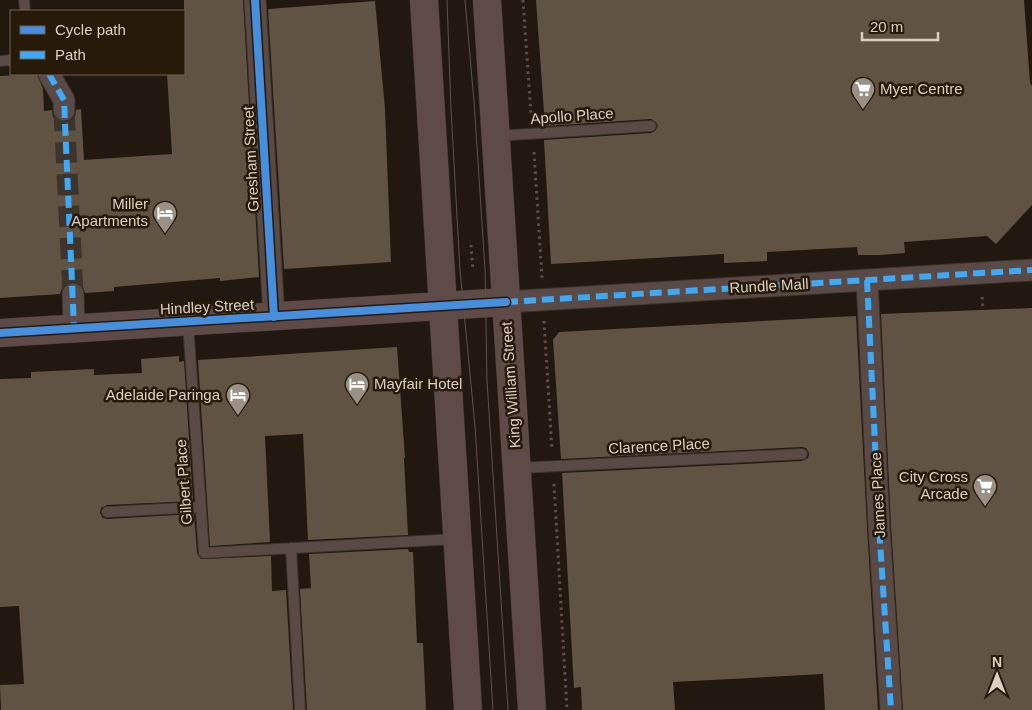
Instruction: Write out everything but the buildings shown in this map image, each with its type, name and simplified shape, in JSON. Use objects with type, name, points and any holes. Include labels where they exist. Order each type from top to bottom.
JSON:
[{"type":"main road","points":[[424,0],[468,710]]},
{"type":"main road","name":"King William Street","points":[[487,0],[532,710]]},
{"type":"main road","name":"Hindley Street","points":[[0,333],[506,302]]},
{"type":"street","name":"Gresham Street","points":[[255,0],[274,317]]},
{"type":"street","points":[[50,75],[64,100],[64,110]]},
{"type":"street","name":"Rundle Mall","points":[[506,302],[1032,270]]},
{"type":"street","name":"James Place","points":[[867,280],[879,526],[891,710]]},
{"type":"street","points":[[73,294],[74,328]]},
{"type":"lane","name":"Apollo Place","points":[[496,136],[651,126]]},
{"type":"lane","name":"Gilbert Place","points":[[188,322],[204,553],[457,539]]},
{"type":"lane","name":"Clarence Place","points":[[517,468],[802,454]]},
{"type":"lane","points":[[107,512],[201,507]]},
{"type":"lane","points":[[291,548],[300,710]]},
{"type":"path","points":[[523,0],[568,710]]},
{"type":"path","points":[[471,245],[473,270]]},
{"type":"tunnel","points":[[64,110],[73,294]]},
{"type":"tram line","points":[[447,0],[460,270],[475,426],[493,710]]},
{"type":"tram line","points":[[465,0],[485,269],[487,381],[508,710]]},
{"type":"marked path","points":[[50,75],[64,100],[74,328]]},
{"type":"marked path","points":[[506,302],[1032,270]]},
{"type":"marked path","points":[[867,280],[879,526],[891,710]]},
{"type":"cycle path","points":[[255,0],[274,317]]},
{"type":"cycle path","points":[[0,333],[506,302]]},
{"type":"place","name":"Myer Centre","points":[[863,110]]},
{"type":"place","name":"Miller Apartments","points":[[165,234]]},
{"type":"place","name":"Mayfair Hotel","points":[[357,405]]},
{"type":"place","name":"Adelaide Paringa","points":[[238,416]]},
{"type":"place","name":"City Cross Arcade","points":[[985,507]]}]
